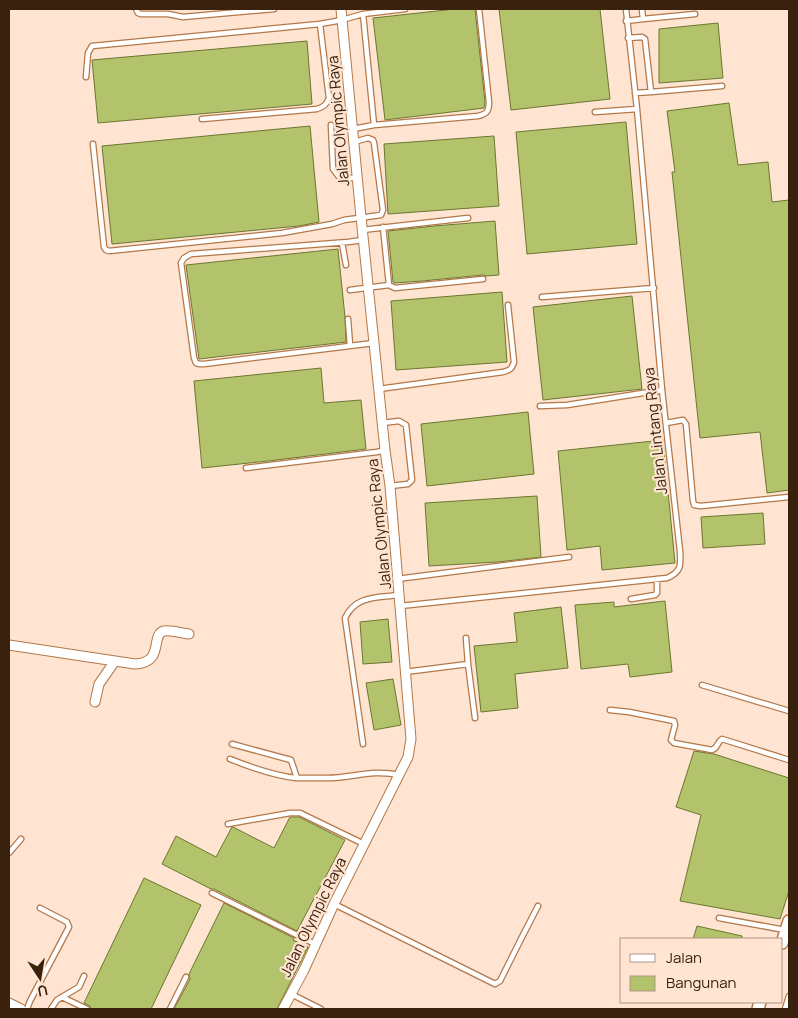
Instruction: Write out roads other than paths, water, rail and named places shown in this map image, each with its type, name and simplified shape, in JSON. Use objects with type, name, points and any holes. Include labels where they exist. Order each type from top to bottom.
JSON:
[{"type":"street","name":"Jalan Olympic Raya","points":[[282,1009],[304,970],[334,904],[408,757],[411,739],[390,486],[363,240],[341,9]]},
{"type":"street","points":[[9,645],[135,664],[145,663],[150,660],[159,634],[162,631],[189,634]]},
{"type":"street","points":[[95,702],[99,684],[115,661]]},
{"type":"street","points":[[9,1003],[21,1009]]},
{"type":"lane","points":[[136,9],[141,14],[168,14],[184,17],[274,9]]},
{"type":"lane","points":[[86,77],[88,53],[92,46],[320,24],[363,14],[405,9]]},
{"type":"lane","points":[[353,129],[374,125],[484,115],[489,110],[489,102],[479,9]]},
{"type":"lane","name":"Jalan Lintang Raya","points":[[400,606],[666,578],[675,574],[679,569],[681,561],[662,390],[654,288],[626,9]]},
{"type":"lane","points":[[642,9],[643,19]]},
{"type":"lane","points":[[363,14],[374,125]]},
{"type":"lane","points":[[626,21],[695,14]]},
{"type":"lane","points":[[202,119],[322,108],[328,103],[329,98],[320,24]]},
{"type":"lane","points":[[628,38],[642,37],[645,39],[651,92]]},
{"type":"lane","points":[[635,93],[722,86]]},
{"type":"lane","points":[[595,112],[637,109]]},
{"type":"lane","points":[[330,125],[333,169],[339,177],[357,178]]},
{"type":"lane","points":[[93,144],[104,247],[106,250],[282,232],[381,215],[383,210],[373,140],[368,138],[354,142]]},
{"type":"lane","points":[[362,230],[468,218]]},
{"type":"lane","points":[[383,227],[390,285]]},
{"type":"lane","points":[[363,240],[191,254],[184,258],[182,263],[196,363],[204,364],[374,343]]},
{"type":"lane","points":[[342,242],[346,265]]},
{"type":"lane","points":[[350,290],[390,285],[395,288],[483,279]]},
{"type":"lane","points":[[542,297],[654,288]]},
{"type":"lane","points":[[379,389],[510,370],[514,362],[508,305]]},
{"type":"lane","points":[[348,319],[350,345]]},
{"type":"lane","points":[[540,406],[567,405],[662,390]]},
{"type":"lane","points":[[666,423],[682,420],[686,424],[694,505],[701,506],[789,497]]},
{"type":"lane","points":[[382,422],[399,421],[406,425],[412,480],[408,484],[390,486]]},
{"type":"lane","points":[[246,468],[385,450]]},
{"type":"lane","points":[[397,579],[570,558]]},
{"type":"lane","points":[[632,599],[655,595],[658,590],[657,579]]},
{"type":"lane","points":[[363,744],[345,618],[358,602],[400,594]]},
{"type":"lane","points":[[466,638],[475,718]]},
{"type":"lane","points":[[405,672],[468,664]]},
{"type":"lane","points":[[702,685],[789,711]]},
{"type":"lane","points":[[610,710],[674,720],[671,738],[674,743],[712,750],[722,739],[789,760]]},
{"type":"lane","points":[[232,744],[291,760],[297,778]]},
{"type":"lane","points":[[230,759],[252,768],[297,778],[326,778],[376,772],[389,772],[399,775]]},
{"type":"lane","points":[[228,824],[300,812],[364,844]]},
{"type":"lane","points":[[9,853],[21,839]]},
{"type":"lane","points":[[212,893],[316,944]]},
{"type":"lane","points":[[334,904],[495,984],[500,981],[538,906]]},
{"type":"lane","points":[[27,1009],[69,925],[67,922],[40,908]]},
{"type":"lane","points":[[719,918],[786,935]]},
{"type":"lane","points":[[51,1009],[62,996],[79,987],[84,976]]},
{"type":"lane","points":[[170,1009],[186,977]]},
{"type":"lane","points":[[291,994],[321,1009]]},
{"type":"lane","points":[[62,996],[87,1009]]},
{"type":"lane","points":[[785,1009],[789,996]]},
{"type":"lane","points":[[306,1009],[309,1003]]}]
